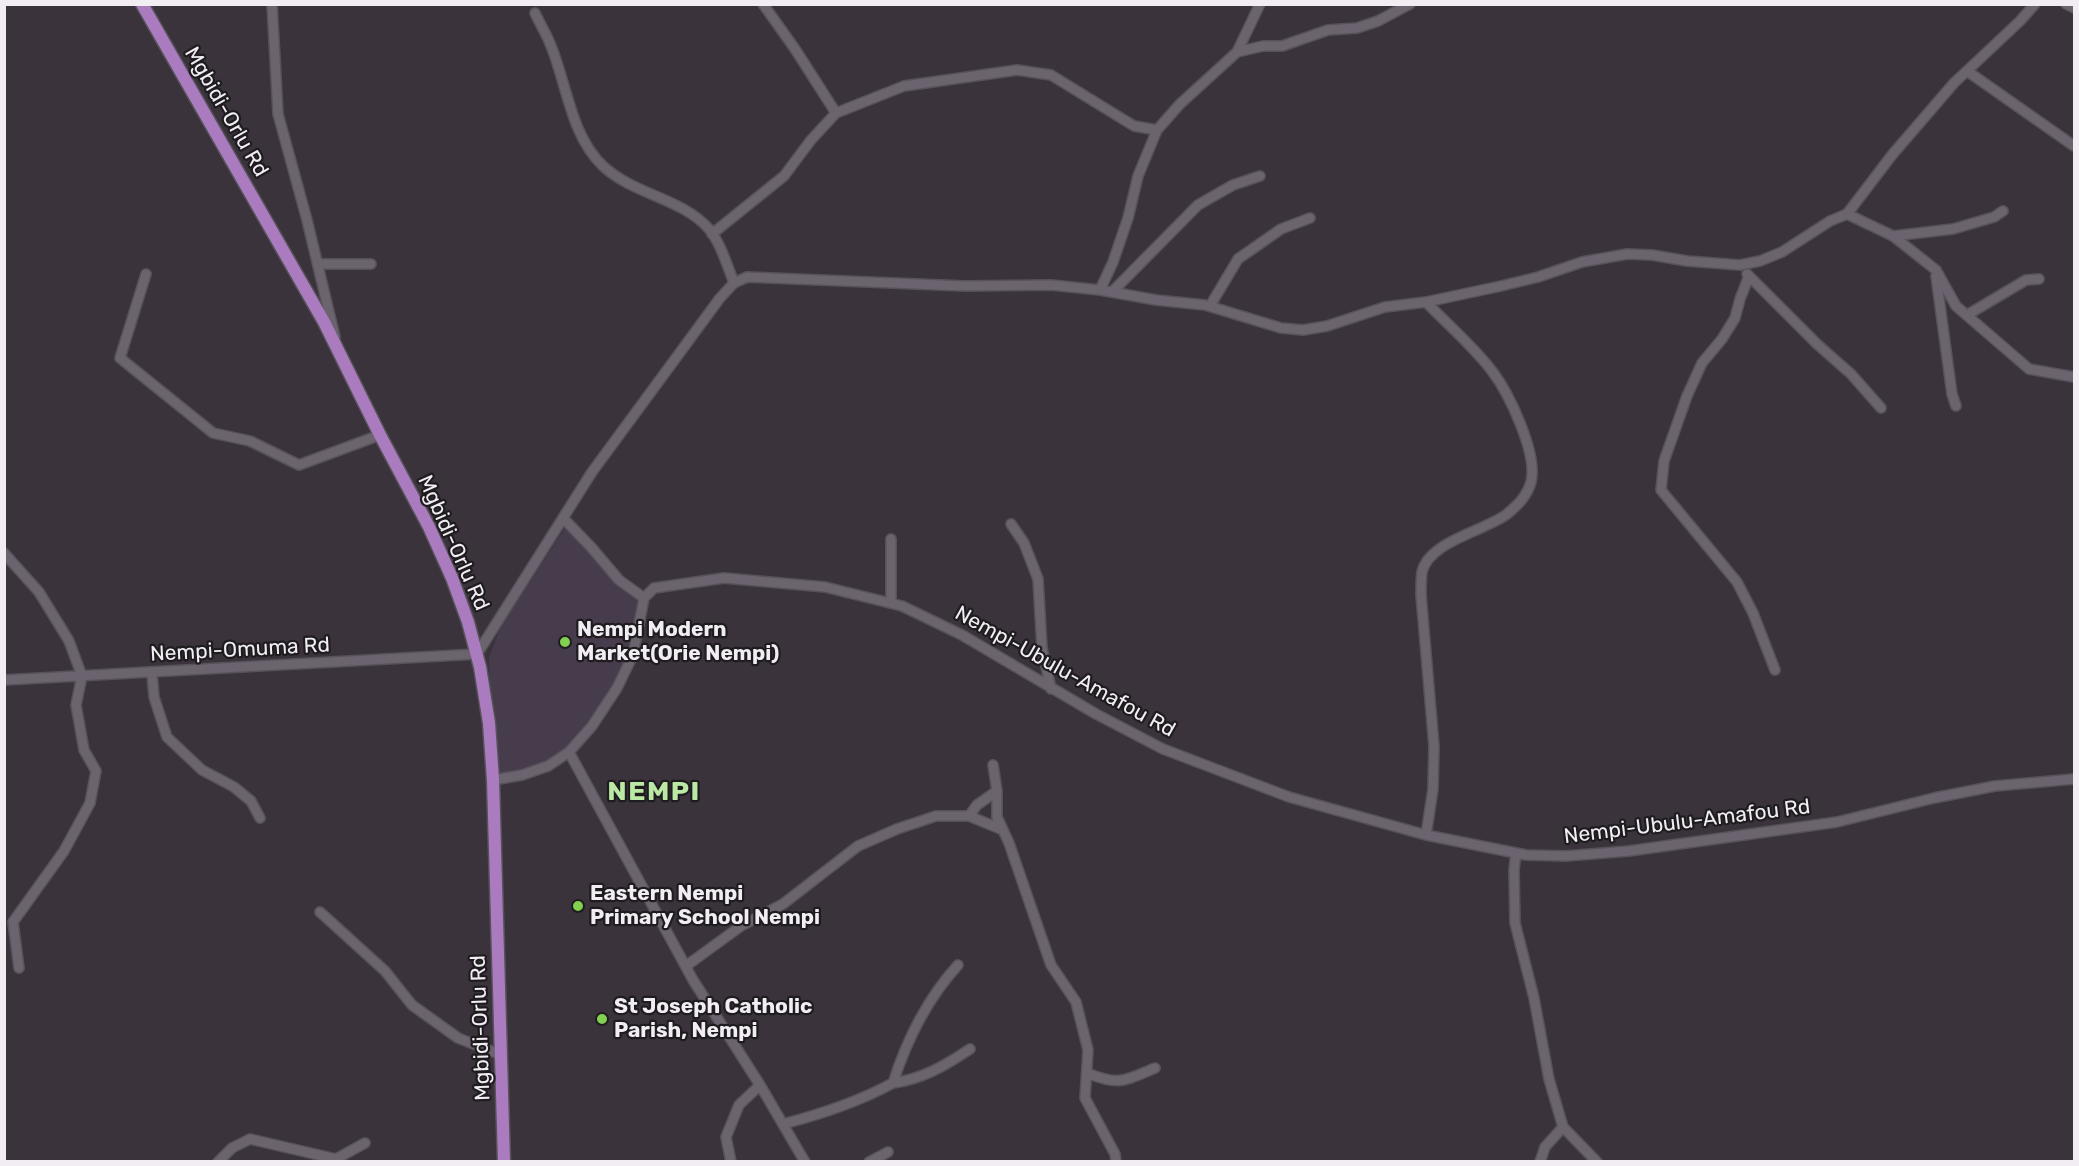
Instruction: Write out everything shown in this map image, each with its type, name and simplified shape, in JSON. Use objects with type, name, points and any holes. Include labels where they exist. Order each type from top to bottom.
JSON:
[{"type":"main road","name":"Mgbidi-Orlu Rd","points":[[142,4],[338,348],[380,435],[429,526],[468,622],[477,654],[489,723],[493,780],[504,1161]]},
{"type":"street","points":[[272,4],[278,114],[338,348]]},
{"type":"street","points":[[763,4],[836,112]]},
{"type":"street","points":[[1100,290],[1113,262],[1128,218],[1138,176],[1157,130],[1180,104],[1237,52],[1260,4]]},
{"type":"street","points":[[1237,52],[1263,46],[1282,46],[1328,30],[1357,28],[1378,21],[1410,4]]},
{"type":"street","points":[[477,654],[592,472],[720,298],[734,283],[747,277],[965,286],[1051,285],[1210,306],[1281,328],[1303,330],[1327,326],[1385,307],[1426,302],[1501,286],[1538,277],[1582,262],[1627,254],[1740,265],[1760,261],[1782,252],[1830,221],[1846,214],[1918,124],[1967,71],[2035,4]]},
{"type":"street","points":[[2066,4],[2074,8]]},
{"type":"street","points":[[535,14],[550,45],[575,122],[590,150],[604,167],[635,187],[688,212],[707,227],[734,283]]},
{"type":"street","points":[[712,234],[784,176],[836,112],[904,86],[1017,70],[1051,75],[1134,126],[1157,130]]},
{"type":"street","points":[[1967,71],[2074,146]]},
{"type":"street","points":[[1112,292],[1198,205],[1233,184],[1260,176]]},
{"type":"street","points":[[1893,236],[1953,229],[1994,217],[2004,211]]},
{"type":"street","points":[[1846,214],[1893,236],[1935,270],[1956,306],[2029,369],[2074,377]]},
{"type":"street","points":[[1210,306],[1238,259],[1281,229],[1310,218]]},
{"type":"street","points":[[318,264],[371,264]]},
{"type":"street","points":[[1740,265],[1817,344],[1851,374],[1881,408]]},
{"type":"street","points":[[1935,270],[1952,394],[1956,406]]},
{"type":"street","points":[[146,274],[120,358],[213,433],[250,441],[299,465],[380,435]]},
{"type":"street","points":[[1749,276],[1735,318],[1722,339],[1702,363],[1687,396],[1664,461],[1661,490],[1737,582],[1753,612],[1775,670]]},
{"type":"street","points":[[1967,315],[2026,280],[2039,279]]},
{"type":"street","points":[[1426,302],[1493,372],[1512,402],[1531,464],[1531,480],[1523,500],[1506,515],[1443,547],[1430,557],[1422,570],[1421,595],[1434,746],[1433,789],[1426,835]]},
{"type":"street","points":[[493,780],[548,766],[569,752],[592,726],[622,679],[633,655],[644,598],[619,580],[563,518]]},
{"type":"street","points":[[1011,524],[1024,543],[1038,579],[1042,648],[1051,689]]},
{"type":"street","points":[[891,539],[891,603]]},
{"type":"street","points":[[4,553],[39,592],[69,641],[82,676],[76,705],[84,750],[96,771],[90,803],[64,851],[13,922],[18,968]]},
{"type":"street","name":"Nempi-Ubulu-Amafou Rd","points":[[644,598],[654,588],[724,578],[825,587],[902,606],[953,630],[1051,689],[1163,749],[1289,797],[1426,835],[1516,853],[1566,856],[1629,851],[1837,822],[1934,798],[1995,786],[2074,778]]},
{"type":"street","name":"Nempi-Omuma Rd","points":[[4,680],[477,654]]},
{"type":"street","points":[[152,673],[154,697],[167,737],[202,770],[234,787],[251,801],[260,818]]},
{"type":"street","points":[[569,752],[686,966],[805,1161]]},
{"type":"street","points":[[993,765],[997,791],[997,817],[1051,965],[1076,1002],[1088,1050],[1085,1098],[1115,1154],[1116,1161]]},
{"type":"street","points":[[969,816],[976,805],[997,791]]},
{"type":"street","points":[[686,966],[741,926],[783,904],[858,846],[897,829],[936,816],[969,816],[1003,830]]},
{"type":"street","points":[[1516,853],[1515,923],[1534,998],[1549,1079],[1563,1127],[1598,1161]]},
{"type":"street","points":[[320,912],[385,971],[412,1005],[458,1038],[501,1054]]},
{"type":"street","points":[[893,1083],[903,1050],[923,1012],[946,978],[958,965]]},
{"type":"street","points":[[783,1124],[822,1114],[863,1099],[893,1083],[909,1081],[941,1068],[970,1048]]},
{"type":"street","points":[[1087,1073],[1108,1082],[1127,1080],[1155,1068]]},
{"type":"street","points":[[731,1161],[726,1137],[739,1105],[760,1085]]},
{"type":"street","points":[[1540,1161],[1545,1147],[1563,1127]]},
{"type":"street","points":[[218,1161],[232,1148],[250,1139],[336,1159],[365,1143]]},
{"type":"street","points":[[869,1161],[888,1152]]},
{"type":"shaded area","name":"Nempi Modern Market(Orie Nempi)","points":[[568,523],[644,598],[631,660],[569,752],[541,768],[493,780],[489,658],[501,626]]},
{"type":"place","name":"Nempi Modern Market(Orie Nempi)","points":[[565,642]]},
{"type":"place","name":"Eastern Nempi Primary School Nempi","points":[[578,906]]},
{"type":"place","name":"St Joseph Catholic Parish, Nempi","points":[[602,1019]]},
{"type":"district","name":"NEMPI","points":[[654,792]]}]
